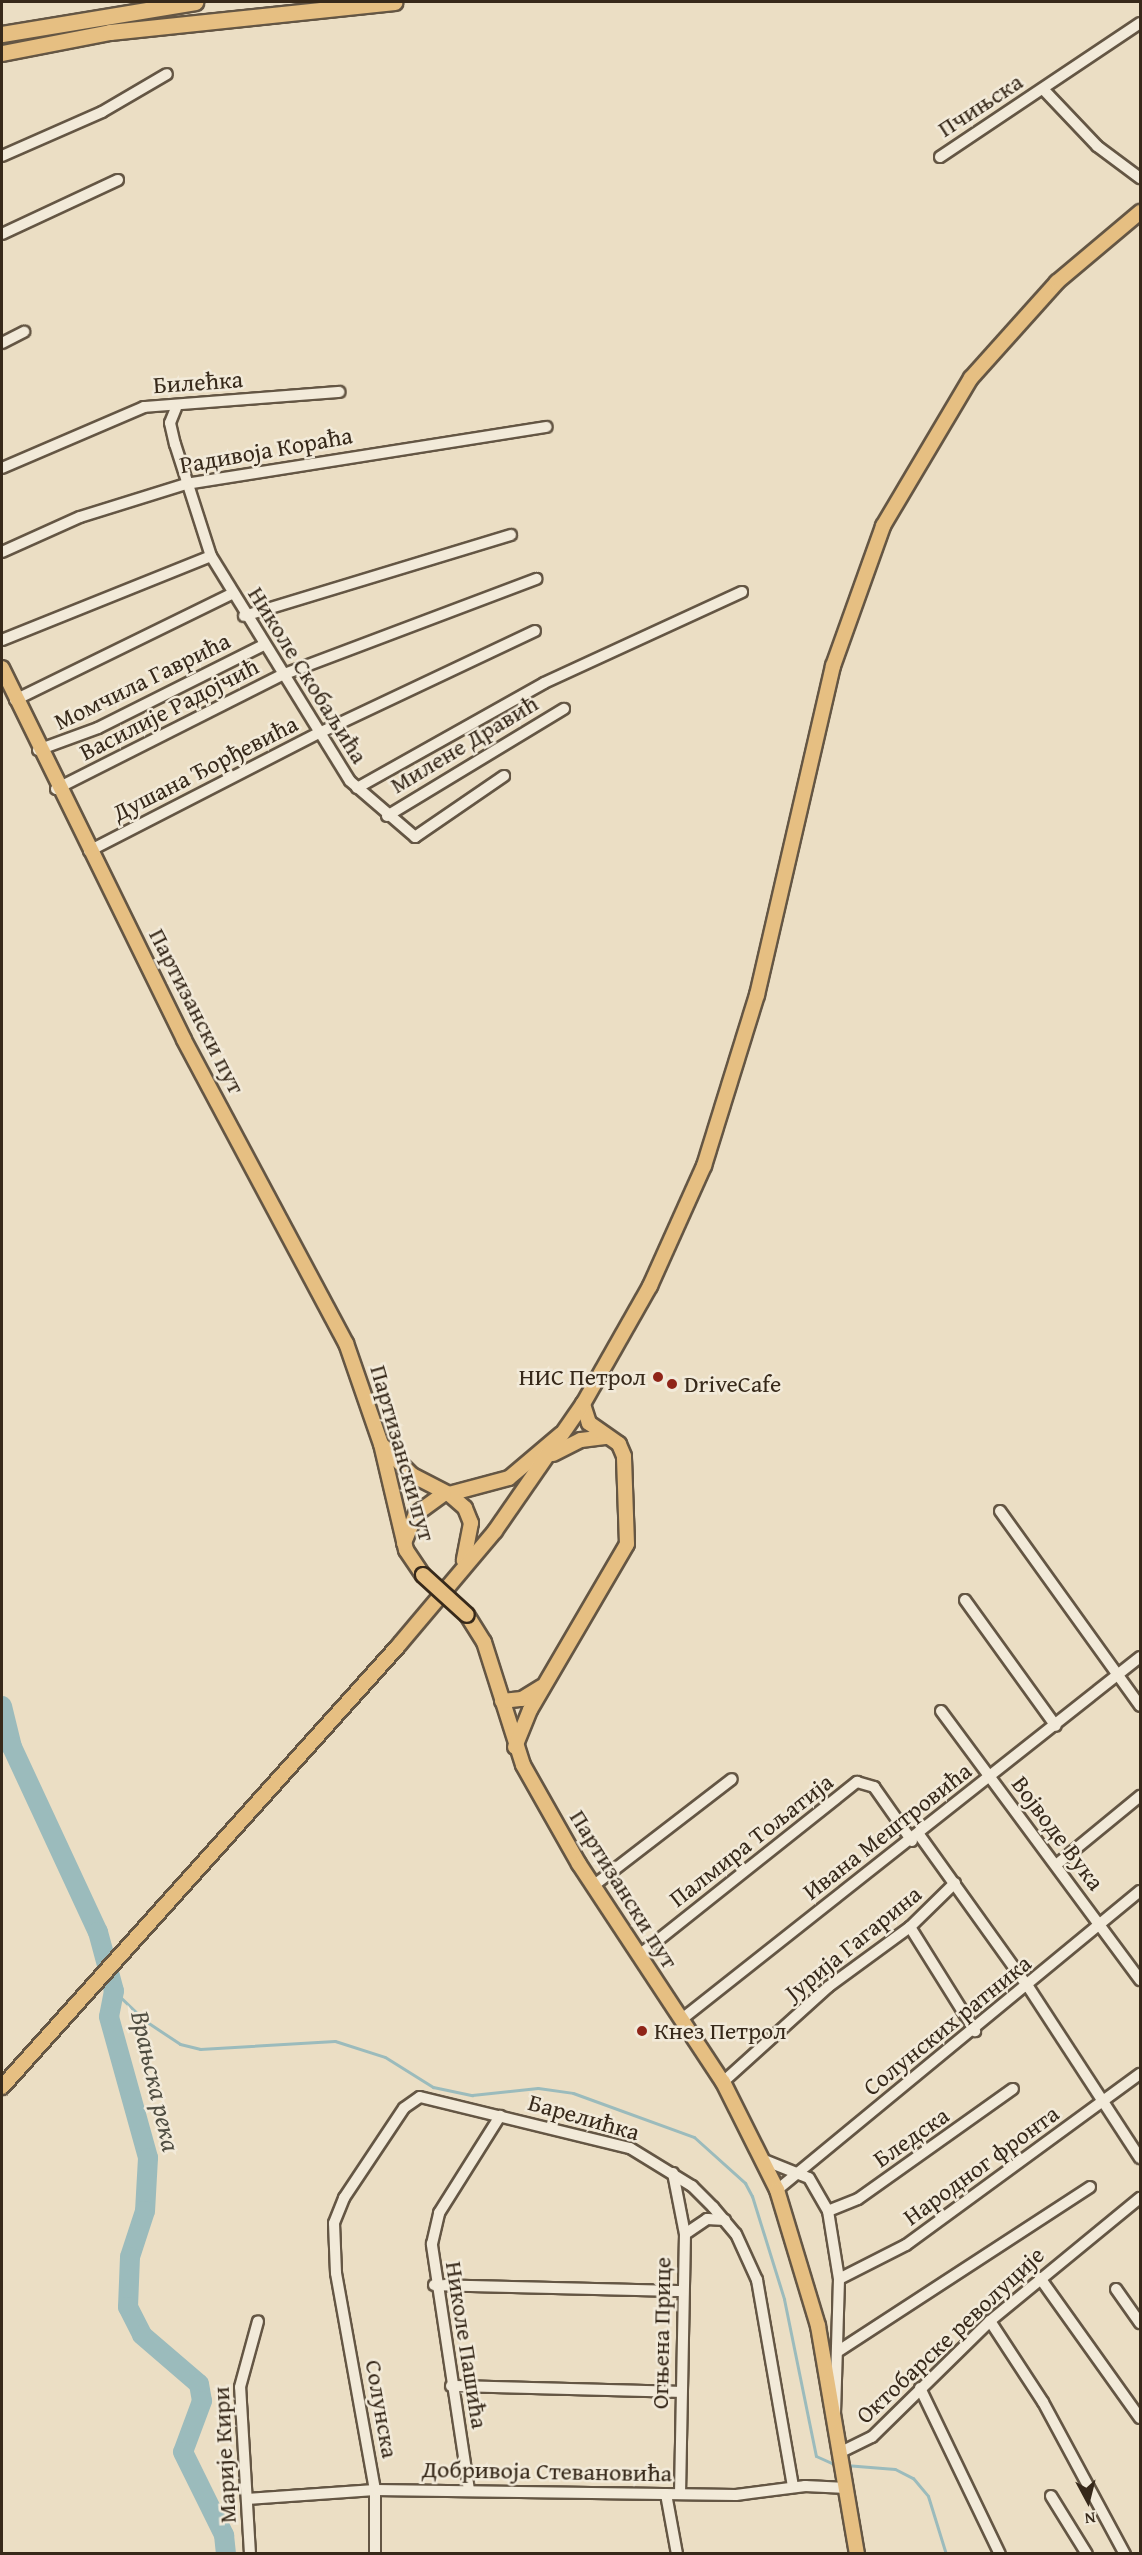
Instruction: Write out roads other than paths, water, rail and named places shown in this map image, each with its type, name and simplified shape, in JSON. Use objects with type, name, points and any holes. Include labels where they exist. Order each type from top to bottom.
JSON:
[{"type":"highway","points":[[2,34],[195,2]]},
{"type":"highway","points":[[2,54],[110,32],[394,2]]},
{"type":"main road","points":[[2,2087],[460,1570],[550,1455],[583,1404],[653,1278],[707,1155],[754,1008],[833,666],[883,526],[971,378],[1057,282],[1140,212]]},
{"type":"main road","name":"Партизански пут","points":[[3,674],[56,789],[336,1321],[381,1444],[404,1543],[423,1575],[467,1615],[480,1633],[514,1747],[593,1886],[723,2082],[764,2160],[777,2190],[812,2299],[842,2457],[857,2553]]},
{"type":"main road","points":[[514,1747],[545,1684],[627,1544],[624,1456],[607,1437],[589,1423],[583,1404]]},
{"type":"main road","points":[[404,1543],[416,1514],[447,1494],[509,1478],[565,1432]]},
{"type":"main road","points":[[550,1455],[581,1440],[607,1437]]},
{"type":"main road","points":[[381,1444],[399,1465],[447,1494],[465,1508],[472,1529],[460,1570]]},
{"type":"main road","points":[[501,1701],[529,1696],[545,1684]]},
{"type":"street","name":"Пчињска","points":[[940,157],[1140,23]]},
{"type":"street","points":[[2,156],[102,112],[167,74]]},
{"type":"street","name":"Пчињска","points":[[1043,89],[1097,146],[1140,177]]},
{"type":"street","points":[[2,234],[118,180]]},
{"type":"street","points":[[2,344],[24,332]]},
{"type":"street","name":"Билећка","points":[[2,468],[144,406],[176,408],[339,392]]},
{"type":"street","name":"Николе Скобаљића","points":[[176,408],[171,423],[186,484],[211,556],[244,616],[317,734],[357,788],[387,816],[415,837],[504,776]]},
{"type":"street","name":"Радивоја Кораћа","points":[[2,552],[80,517],[186,484],[547,427]]},
{"type":"street","points":[[244,616],[511,535]]},
{"type":"street","points":[[2,640],[211,556]]},
{"type":"street","name":"Василије Радојчић","points":[[56,789],[282,675],[536,579]]},
{"type":"street","points":[[357,788],[544,683],[742,592]]},
{"type":"street","points":[[15,700],[231,594]]},
{"type":"street","name":"Душана Ђорђевића","points":[[89,851],[317,734],[535,631]]},
{"type":"street","name":"Момчила Гаврића","points":[[38,750],[98,728],[262,646]]},
{"type":"street","name":"Милене Дравић","points":[[387,816],[564,709]]},
{"type":"street","points":[[1000,1510],[1140,1706]]},
{"type":"street","points":[[965,1600],[1056,1726]]},
{"type":"street","name":"Ивана Мештровића","points":[[682,2019],[916,1838],[1140,1657]]},
{"type":"street","name":"Војводе Вука","points":[[941,1711],[1140,1980]]},
{"type":"street","points":[[593,1886],[732,1779]]},
{"type":"street","name":"Палмира Тољатија","points":[[638,1956],[864,1781],[916,1838]]},
{"type":"street","points":[[1056,1865],[1140,1796]]},
{"type":"street","points":[[916,1838],[955,1882],[1029,1988],[1140,2158]]},
{"type":"street","name":"Јурија Гагарина","points":[[723,2082],[828,1987],[910,1927],[955,1882]]},
{"type":"street","name":"Солунских ратника","points":[[777,2190],[1029,1988],[1140,1891]]},
{"type":"street","points":[[910,1927],[975,2031]]},
{"type":"street","name":"Народног фронта","points":[[839,2279],[906,2246],[1140,2074]]},
{"type":"street","name":"Бледска","points":[[828,2211],[858,2199],[1013,2089]]},
{"type":"street","name":"Барелићка","points":[[336,2273],[334,2223],[344,2198],[404,2108],[420,2097],[630,2148],[673,2173],[725,2220],[757,2280],[793,2487]]},
{"type":"street","name":"Николе Пашића","points":[[469,2490],[434,2285],[432,2244],[439,2213],[500,2116]]},
{"type":"street","name":"Партизански пут","points":[[764,2160],[799,2172],[816,2186],[828,2211],[839,2279],[837,2352],[840,2395],[834,2417]]},
{"type":"street","name":"Огњена Прице","points":[[673,2173],[685,2234],[680,2392],[680,2494]]},
{"type":"street","points":[[837,2352],[1090,2187]]},
{"type":"street","name":"Октобарске револуције","points":[[842,2457],[872,2437],[990,2321],[1140,2198]]},
{"type":"street","points":[[685,2234],[706,2219],[725,2220]]},
{"type":"street","name":"Солунска","points":[[336,2273],[375,2490],[375,2553]]},
{"type":"street","points":[[1040,2278],[1140,2418]]},
{"type":"street","points":[[434,2285],[683,2291]]},
{"type":"street","points":[[1116,2289],[1140,2323]]},
{"type":"street","name":"Марије Кири","points":[[250,2553],[240,2387],[258,2321]]},
{"type":"street","points":[[990,2321],[1043,2402],[1125,2553]]},
{"type":"street","points":[[452,2386],[680,2392]]},
{"type":"street","points":[[920,2388],[1000,2553]]},
{"type":"street","name":"Добривоја Стевановића","points":[[247,2499],[375,2490],[736,2495],[793,2487],[846,2486]]},
{"type":"street","points":[[666,2494],[677,2553]]},
{"type":"street","points":[[1051,2496],[1087,2553]]},
{"type":"waterway","name":"Врањска река","points":[[2,1706],[12,1747],[98,1932],[114,1991],[109,2017],[148,2158],[145,2211],[130,2257],[128,2307],[142,2335],[199,2384],[202,2401],[183,2452],[224,2535],[226,2554]]},
{"type":"waterway","points":[[114,1991],[144,2020],[180,2044],[200,2049],[335,2041],[385,2057],[433,2087],[472,2095],[538,2088],[573,2093],[694,2137],[745,2183],[752,2196],[784,2299],[816,2456],[838,2466]]},
{"type":"waterway","points":[[845,2465],[895,2469],[913,2478],[928,2496],[946,2554]]},
{"type":"place","name":"НИС Петрол","points":[[658,1377]]},
{"type":"place","name":"DriveCafe","points":[[672,1384]]},
{"type":"place","name":"Кнез Петрол","points":[[642,2031]]}]
